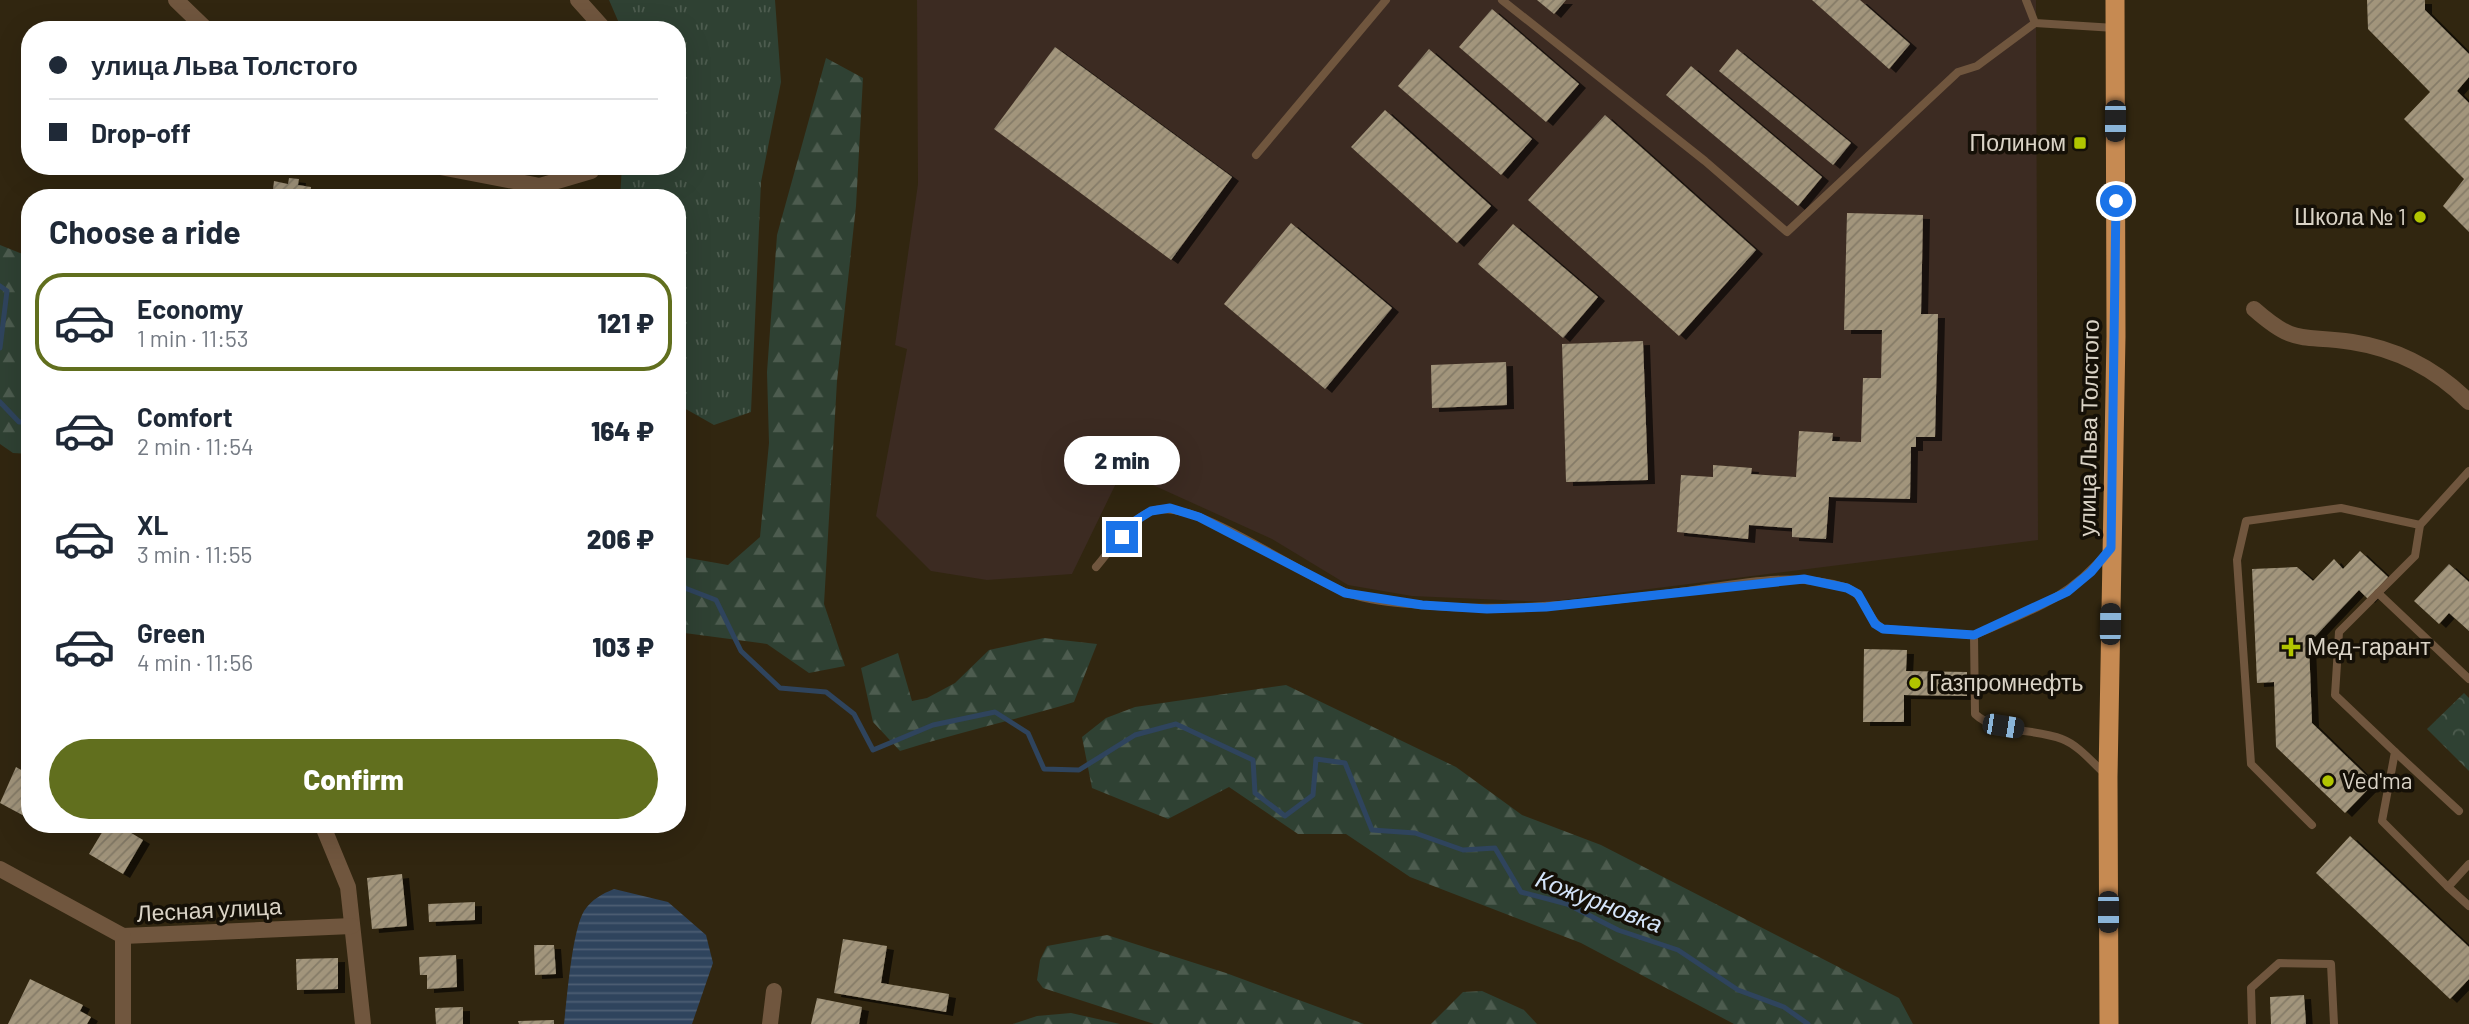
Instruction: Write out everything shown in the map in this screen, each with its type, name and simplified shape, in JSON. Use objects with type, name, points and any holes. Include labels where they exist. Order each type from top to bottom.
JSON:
[{"type":"highway","name":"улица Льва Толстого","points":[[2109,1024],[2108,777],[2116,336],[2115,0]]},
{"type":"street","points":[[176,0],[198,21]]},
{"type":"street","points":[[578,0],[597,21]]},
{"type":"street","points":[[482,175],[540,186],[577,175]]},
{"type":"street","points":[[2254,309],[2286,335],[2372,346],[2409,359],[2447,380],[2469,402]]},
{"type":"street","points":[[326,833],[348,887],[363,1024]]},
{"type":"street","name":"Лесная улица","points":[[0,869],[123,936],[352,926]]},
{"type":"street","points":[[123,936],[123,1024]]},
{"type":"street","points":[[770,1024],[774,991]]},
{"type":"lane","points":[[1256,155],[1386,0]]},
{"type":"lane","points":[[1502,0],[1706,161],[1787,232],[1958,72],[1977,66],[2035,23],[2115,28]]},
{"type":"lane","points":[[2025,0],[2035,23]]},
{"type":"lane","points":[[2459,811],[2335,695],[2339,632],[2415,556],[2420,525],[2469,471]]},
{"type":"lane","points":[[1096,567],[1135,521],[1151,511],[1170,508],[1199,517],[1345,593],[1422,605],[1487,609],[1546,607],[1804,579],[1847,588],[1858,594],[1875,624],[1883,629],[1974,635],[2067,592],[2091,572],[2111,548]]},
{"type":"lane","points":[[2312,825],[2251,764],[2237,560],[2246,521],[2341,508],[2420,525]]},
{"type":"lane","points":[[2378,593],[2469,680]]},
{"type":"lane","points":[[1974,635],[1975,714],[1984,723],[2041,732],[2065,740],[2108,777]]},
{"type":"lane","points":[[2395,752],[2382,821],[2469,906]]},
{"type":"lane","points":[[2448,887],[2469,864]]},
{"type":"lane","points":[[2252,1024],[2251,988],[2279,963],[2331,964],[2334,1024]]},
{"type":"shaded area","points":[[917,0],[2036,0],[2038,540],[1546,602],[1412,596],[1348,585],[1272,539],[1122,471],[1072,574],[987,580],[931,571],[876,516],[907,349],[895,345],[918,184]]},
{"type":"green space","points":[[609,0],[775,0],[781,82],[761,182],[751,412],[714,425],[686,409],[686,189],[621,189],[621,175],[686,175],[686,21],[618,21]]},
{"type":"green space","points":[[826,58],[863,78],[856,206],[837,381],[824,604],[845,666],[809,673],[767,644],[686,633],[686,558],[728,565],[760,537],[769,443],[767,372],[777,235]]},
{"type":"green space","points":[[0,245],[21,253],[21,453],[13,453],[0,444]]},
{"type":"green space","points":[[1044,638],[1097,644],[1074,702],[900,751],[873,722],[861,668],[898,653],[912,701],[927,698],[955,683],[989,650]]},
{"type":"green space","points":[[1286,685],[1456,767],[1522,815],[1601,845],[1899,998],[1913,1024],[1734,1024],[1581,943],[1410,877],[1346,834],[1298,834],[1229,787],[1168,819],[1092,788],[1082,737],[1106,718],[1135,707]]},
{"type":"green space","points":[[2464,693],[2469,698],[2469,771],[2427,729]]},
{"type":"green space","points":[[1107,935],[1226,973],[1364,1024],[1154,1024],[1043,988],[1037,980],[1040,960],[1047,946]]},
{"type":"green space","points":[[1482,991],[1524,1010],[1537,1024],[1431,1024],[1463,992]]},
{"type":"green space","points":[[1071,1013],[1120,1024],[1013,1024],[1037,1016]]},
{"type":"water","points":[[614,889],[668,902],[706,935],[713,963],[692,1024],[564,1024],[571,965],[580,921],[590,903]]},
{"type":"building","points":[[1537,0],[1566,0],[1554,14]]},
{"type":"building","points":[[1812,0],[1860,0],[1910,44],[1889,69]]},
{"type":"building","points":[[2367,0],[2425,0],[2425,10],[2469,54],[2469,77],[2457,91],[2469,103],[2469,232],[2443,206],[2464,179],[2404,119],[2430,92],[2368,29]]},
{"type":"building","points":[[1492,9],[1579,84],[1546,122],[1459,47]]},
{"type":"building","points":[[1055,47],[1232,177],[1171,260],[994,129]]},
{"type":"building","points":[[1429,49],[1532,139],[1501,175],[1398,86]]},
{"type":"building","points":[[1737,49],[1851,143],[1833,165],[1719,71]]},
{"type":"building","points":[[1691,66],[1822,177],[1798,206],[1666,95]]},
{"type":"building","points":[[1385,110],[1491,206],[1457,243],[1351,147]]},
{"type":"building","points":[[1605,115],[1756,250],[1679,336],[1528,200]]},
{"type":"building","points":[[289,178],[299,179],[298,185],[311,189],[273,189],[274,181],[288,184]]},
{"type":"building","points":[[1847,213],[1923,215],[1921,314],[1938,314],[1935,437],[1916,437],[1916,447],[1911,447],[1910,499],[1829,497],[1826,539],[1792,537],[1792,528],[1749,525],[1748,539],[1677,532],[1681,475],[1713,477],[1713,465],[1752,468],[1751,474],[1796,477],[1799,431],[1833,433],[1832,441],[1861,442],[1863,378],[1881,378],[1882,330],[1844,330]]},
{"type":"building","points":[[1291,223],[1392,308],[1325,389],[1224,304]]},
{"type":"building","points":[[1513,224],[1598,297],[1563,338],[1478,264]]},
{"type":"building","points":[[1643,341],[1648,480],[1566,482],[1562,344]]},
{"type":"building","points":[[1506,362],[1507,405],[1432,408],[1431,365]]},
{"type":"building","points":[[2360,551],[2388,577],[2368,599],[2359,590],[2309,643],[2312,723],[2374,783],[2345,813],[2276,747],[2274,682],[2257,683],[2252,569],[2297,567],[2313,581],[2334,559],[2343,569]]},
{"type":"building","points":[[2449,564],[2469,582],[2469,631],[2449,613],[2439,624],[2414,601]]},
{"type":"building","name":"Газпромнефть","points":[[1864,649],[1907,650],[1906,671],[1967,672],[1967,696],[1904,695],[1904,722],[1863,722]]},
{"type":"building","points":[[16,767],[21,770],[21,814],[0,803]]},
{"type":"building","points":[[102,833],[131,833],[143,840],[123,874],[89,854]]},
{"type":"building","points":[[2350,836],[2469,947],[2469,979],[2450,999],[2316,873]]},
{"type":"building","points":[[402,874],[407,926],[372,929],[367,878]]},
{"type":"building","points":[[475,902],[475,920],[429,922],[428,904]]},
{"type":"building","points":[[843,939],[887,946],[881,983],[949,994],[946,1012],[834,993]]},
{"type":"building","points":[[534,945],[554,945],[556,974],[535,975]]},
{"type":"building","points":[[456,955],[457,987],[427,989],[427,975],[420,975],[419,957]]},
{"type":"building","points":[[338,958],[338,989],[297,990],[296,959]]},
{"type":"building","points":[[30,979],[83,1005],[80,1011],[91,1017],[87,1024],[8,1024]]},
{"type":"building","points":[[2304,995],[2306,1024],[2271,1024],[2270,997]]},
{"type":"building","points":[[817,998],[862,1007],[859,1024],[811,1024]]},
{"type":"building","points":[[463,1007],[463,1024],[436,1024],[435,1008]]},
{"type":"building","points":[[554,1020],[554,1024],[519,1024],[518,1021]]},
{"type":"waterway","name":"Кожурновка","points":[[0,286],[7,291],[0,348]]},
{"type":"waterway","name":"Кожурновка","points":[[0,402],[21,422]]},
{"type":"waterway","name":"Кожурновка","points":[[686,588],[716,600],[741,651],[780,688],[826,692],[854,714],[873,750],[933,725],[995,712],[1028,733],[1044,769],[1079,770],[1135,735],[1176,724],[1253,760],[1255,793],[1285,816],[1313,795],[1316,759],[1345,763],[1372,830],[1415,833],[1463,850],[1495,848],[1521,892],[1567,904],[1618,930],[1678,950],[1738,990],[1784,1007],[1808,1024]]},
{"type":"place","name":"Полином","points":[[2080,143]]},
{"type":"place","name":"Школа № 1","points":[[2420,217]]},
{"type":"place","name":"Мед-гарант","points":[[2291,647]]},
{"type":"place","name":"Газпромнефть","points":[[1915,683]]},
{"type":"place","name":"Ved'ma","points":[[2328,781]]},
{"type":"route","points":[[1122,537],[1135,521],[1151,511],[1170,508],[1199,517],[1345,593],[1422,605],[1487,609],[1546,607],[1789,578],[1804,579],[1847,588],[1858,594],[1875,624],[1883,629],[1974,635],[2067,592],[2091,572],[2111,548],[2116,201]]}]
